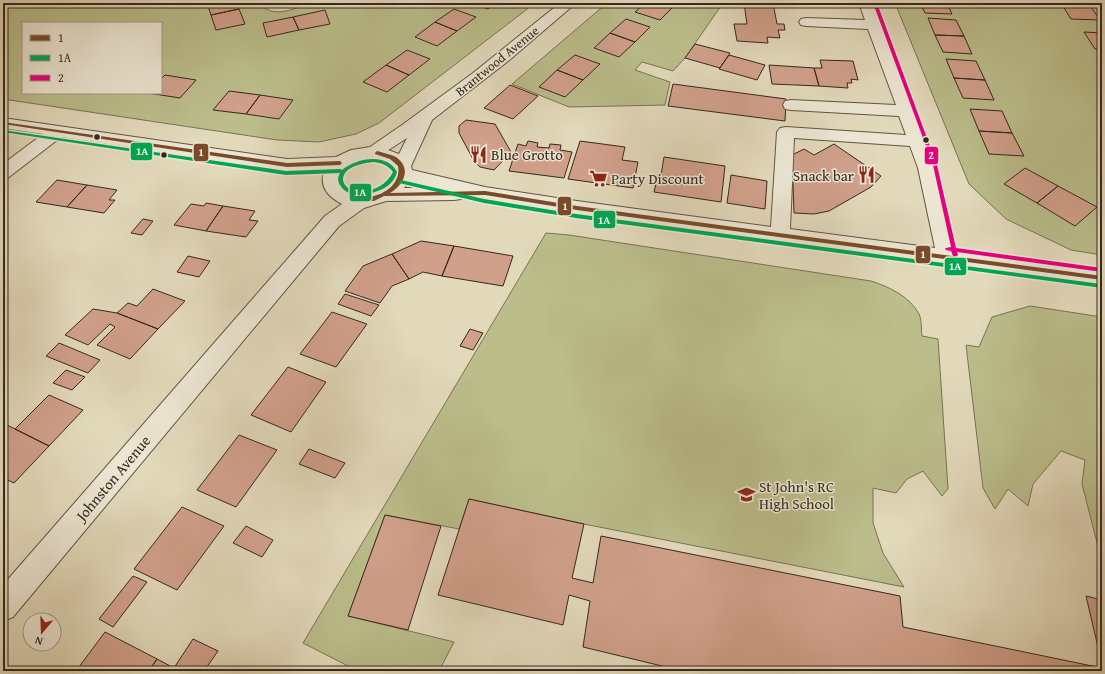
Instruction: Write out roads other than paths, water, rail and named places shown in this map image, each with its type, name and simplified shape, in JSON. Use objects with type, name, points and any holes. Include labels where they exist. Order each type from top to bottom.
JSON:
[{"type":"street","name":"Brantwood Avenue","points":[[374,152],[424,119],[570,3]]},
{"type":"street","points":[[866,3],[927,168],[947,257]]},
{"type":"street","points":[[806,22],[874,25]]},
{"type":"street","points":[[791,105],[906,111]]},
{"type":"street","name":"Brantwood Avenue","points":[[403,170],[424,119]]},
{"type":"street","points":[[3,123],[287,165],[340,163],[362,153],[374,152],[386,154],[396,159],[403,170],[485,193],[577,208],[1102,278]]},
{"type":"street","points":[[3,173],[58,131]]},
{"type":"street","points":[[780,235],[786,132],[917,141]]},
{"type":"street","points":[[335,189],[332,173],[340,163]]},
{"type":"street","points":[[287,165],[335,189],[349,199],[360,200],[373,199],[385,195],[395,189],[401,181],[403,170]]},
{"type":"street","name":"Johnston Avenue","points":[[332,221],[335,189]]},
{"type":"street","points":[[385,195],[485,193]]},
{"type":"street","name":"Johnston Avenue","points":[[3,607],[332,221],[360,200]]},
{"type":"place","name":"Blue Grotto","points":[[478,154]]},
{"type":"place","name":"Snack bar","points":[[867,175]]},
{"type":"place","name":"Party Discount","points":[[598,178]]},
{"type":"place","name":"St John's RC High School","points":[[746,495]]}]
